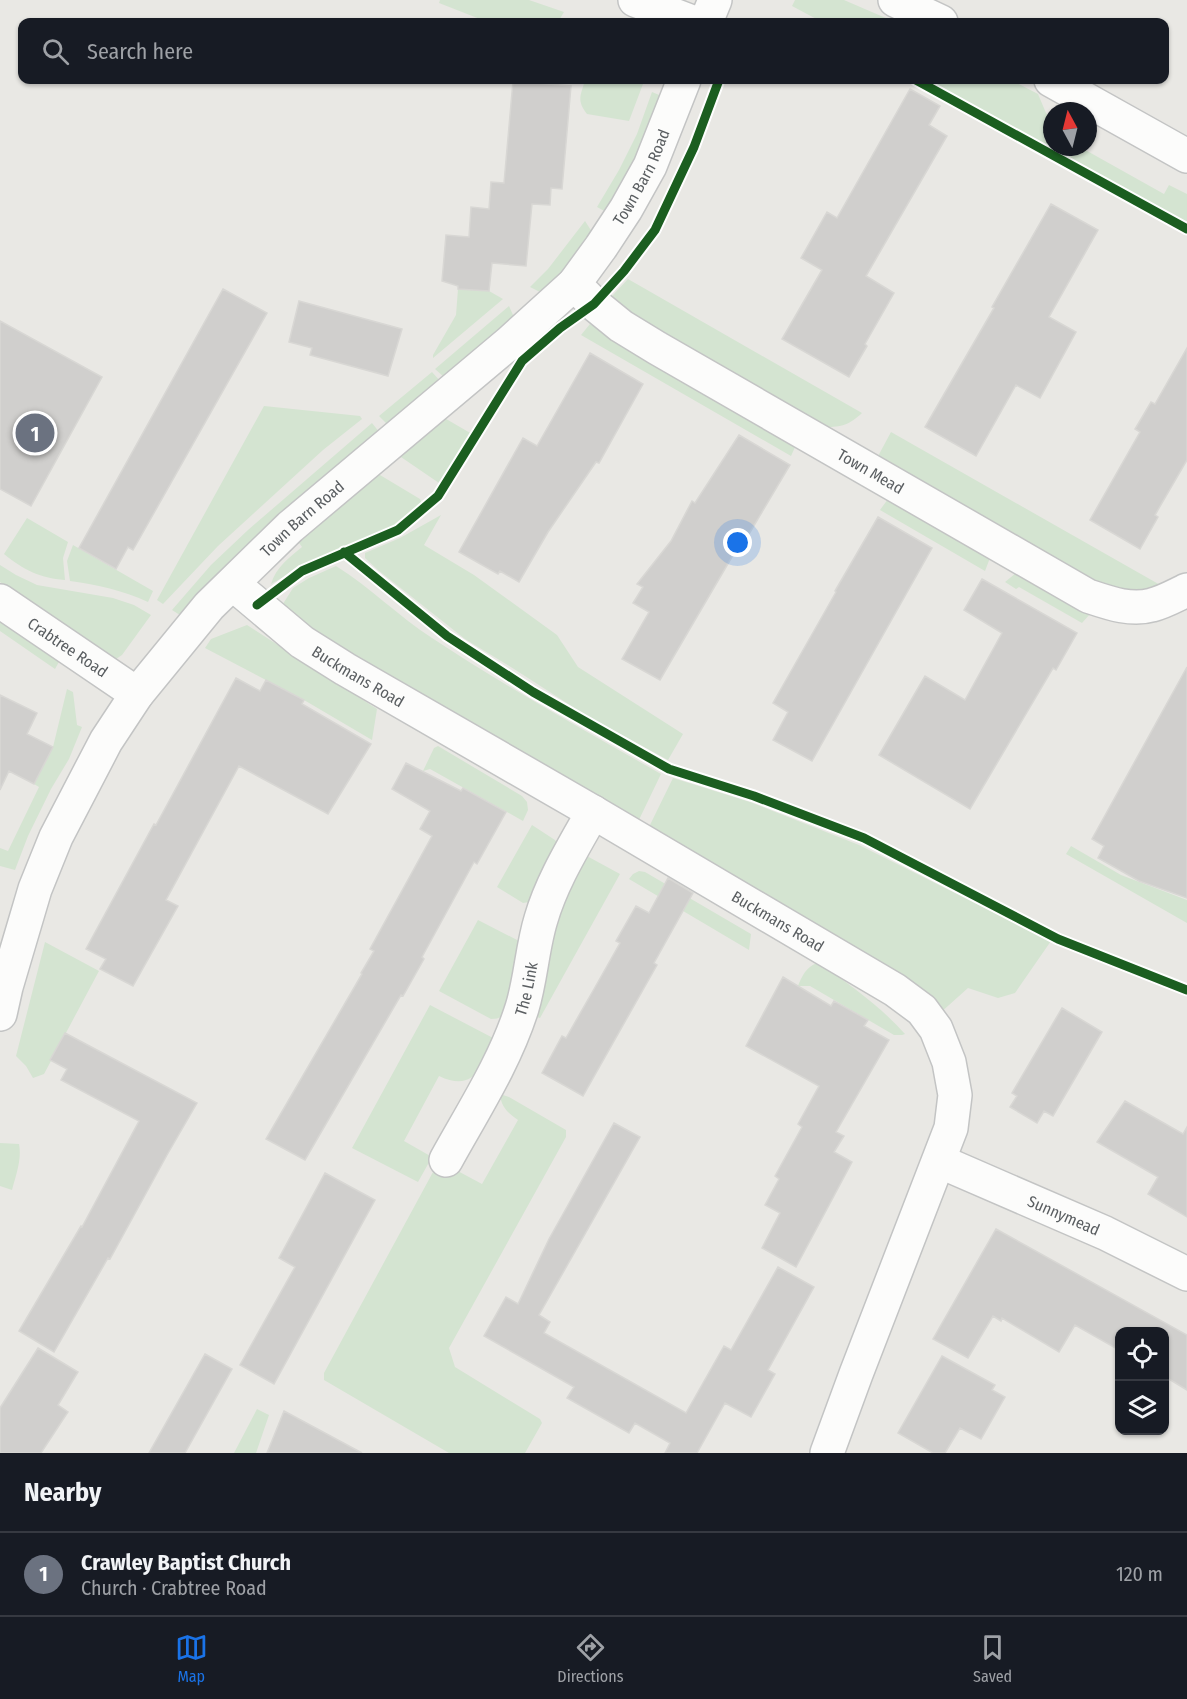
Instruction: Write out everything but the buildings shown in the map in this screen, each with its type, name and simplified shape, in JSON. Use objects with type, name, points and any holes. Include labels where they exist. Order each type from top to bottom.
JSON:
[{"type":"street","points":[[635,0],[682,18]]},
{"type":"street","points":[[708,18],[715,0]]},
{"type":"street","points":[[895,0],[933,18]]},
{"type":"street","name":"Town Barn Road","points":[[0,1014],[35,889],[56,837],[106,741],[137,694],[209,606],[290,527],[509,343],[574,284],[626,209],[650,166],[682,84]]},
{"type":"street","points":[[1058,84],[1187,156]]},
{"type":"street","name":"Town Mead","points":[[574,284],[621,326],[657,348],[1088,596],[1113,605],[1137,608],[1153,605],[1187,590]]},
{"type":"street","name":"Buckmans Road","points":[[233,584],[302,642],[895,990],[922,1010],[936,1029],[949,1062],[955,1095],[951,1128],[827,1453]]},
{"type":"street","name":"Crabtree Road","points":[[0,601],[137,694]]},
{"type":"street","name":"The Link","points":[[446,1160],[507,1047],[530,980],[541,919],[566,861],[593,812]]},
{"type":"street","name":"Sunnymead","points":[[939,1161],[1105,1233],[1187,1274]]},
{"type":"green space","points":[[440,0],[529,0],[564,12],[560,18],[477,18],[439,3]]},
{"type":"green space","points":[[795,0],[844,0],[886,18],[814,18],[792,6]]},
{"type":"green space","points":[[584,84],[643,84],[629,121],[587,114],[580,101]]},
{"type":"green space","points":[[933,84],[1019,84],[1038,94],[1043,106],[1043,144]]},
{"type":"green space","points":[[652,92],[664,97],[610,214],[597,207],[637,134]]},
{"type":"green space","points":[[1066,156],[1096,156],[1164,194],[1169,185],[1187,194],[1187,222]]},
{"type":"green space","points":[[585,221],[594,235],[544,294],[530,287],[548,269]]},
{"type":"green space","points":[[628,279],[862,413],[845,424],[825,427],[648,326],[612,296]]},
{"type":"green space","points":[[458,289],[489,291],[503,299],[433,358],[456,315]]},
{"type":"green space","points":[[509,306],[513,315],[512,320],[445,378],[435,369]]},
{"type":"green space","points":[[590,324],[796,445],[791,456],[581,335]]},
{"type":"green space","points":[[432,372],[441,382],[389,426],[379,416]]},
{"type":"green space","points":[[264,406],[360,416],[362,419],[323,450],[218,546],[163,604],[157,600]]},
{"type":"green space","points":[[441,416],[472,434],[439,483],[398,455]]},
{"type":"green space","points":[[372,423],[380,433],[183,617],[172,610],[211,565],[248,530]]},
{"type":"green space","points":[[891,432],[1162,586],[1153,593],[1112,594],[876,460]]},
{"type":"green space","points":[[375,472],[420,499],[422,504],[390,529],[316,559],[271,584],[280,568],[302,547],[297,540]]},
{"type":"green space","points":[[888,499],[990,558],[985,571],[880,510]]},
{"type":"green space","points":[[441,515],[424,545],[474,575],[557,635],[578,667],[683,734],[668,760],[587,716],[465,639],[365,558],[365,553],[400,538]]},
{"type":"green space","points":[[27,518],[68,542],[63,558],[65,580],[32,572],[4,554]]},
{"type":"green space","points":[[73,545],[153,591],[148,602],[110,588],[70,581],[67,561]]},
{"type":"green space","points":[[0,565],[37,585],[113,598],[134,605],[151,615],[122,655],[116,659],[108,658],[0,582]]},
{"type":"green space","points":[[336,566],[460,656],[545,708],[661,774],[635,828],[369,670],[281,607],[293,588]]},
{"type":"green space","points":[[1016,573],[1090,614],[1082,623],[1019,587],[1016,589],[1005,582]]},
{"type":"green space","points":[[0,618],[60,660],[55,669],[0,631]]},
{"type":"green space","points":[[247,625],[377,709],[372,740],[304,700],[205,648],[211,639]]},
{"type":"green space","points":[[67,689],[73,692],[77,725],[82,727],[69,759],[28,836],[15,870],[0,866],[0,848],[8,851],[39,787],[34,784],[53,747]]},
{"type":"green space","points":[[438,746],[522,796],[527,802],[528,810],[523,821],[430,769],[423,771],[434,748]]},
{"type":"green space","points":[[673,778],[750,802],[859,845],[1051,941],[1015,993],[998,998],[968,988],[939,1014],[649,827]]},
{"type":"green space","points":[[532,825],[558,844],[535,884],[533,898],[523,903],[497,887]]},
{"type":"green space","points":[[1071,846],[1121,875],[1187,900],[1187,923],[1066,854]]},
{"type":"green space","points":[[585,855],[620,874],[540,1018],[533,1016],[557,908]]},
{"type":"green space","points":[[639,871],[645,872],[751,934],[749,950],[629,879]]},
{"type":"green space","points":[[478,920],[519,941],[507,1009],[504,1014],[495,1019],[439,991]]},
{"type":"green space","points":[[45,942],[99,971],[44,1074],[33,1078],[16,1056]]},
{"type":"green space","points":[[817,963],[865,997],[905,1034],[894,1035],[810,986],[798,986],[807,969]]},
{"type":"green space","points":[[430,1005],[495,1039],[481,1067],[469,1079],[451,1080],[439,1076],[404,1141],[432,1157],[418,1182],[352,1148]]},
{"type":"green space","points":[[500,1094],[566,1130],[566,1137],[449,1348],[455,1367],[540,1419],[542,1423],[525,1453],[449,1453],[324,1380],[324,1373],[439,1161],[482,1184],[518,1120],[506,1109]]},
{"type":"green space","points":[[0,1143],[19,1144],[19,1161],[12,1190],[0,1186]]},
{"type":"green space","points":[[257,1409],[269,1415],[256,1453],[234,1453]]},
{"type":"cycle path","points":[[257,605],[302,571],[398,530],[438,496],[522,361],[560,328],[594,304],[624,271],[655,230],[694,147],[718,84]]},
{"type":"cycle path","points":[[923,84],[1187,229]]},
{"type":"cycle path","points":[[344,552],[447,636],[533,692],[669,769],[754,796],[864,838],[1058,939],[1187,990]]},
{"type":"place","name":"Crawley Baptist Church","points":[[35,433]]}]
